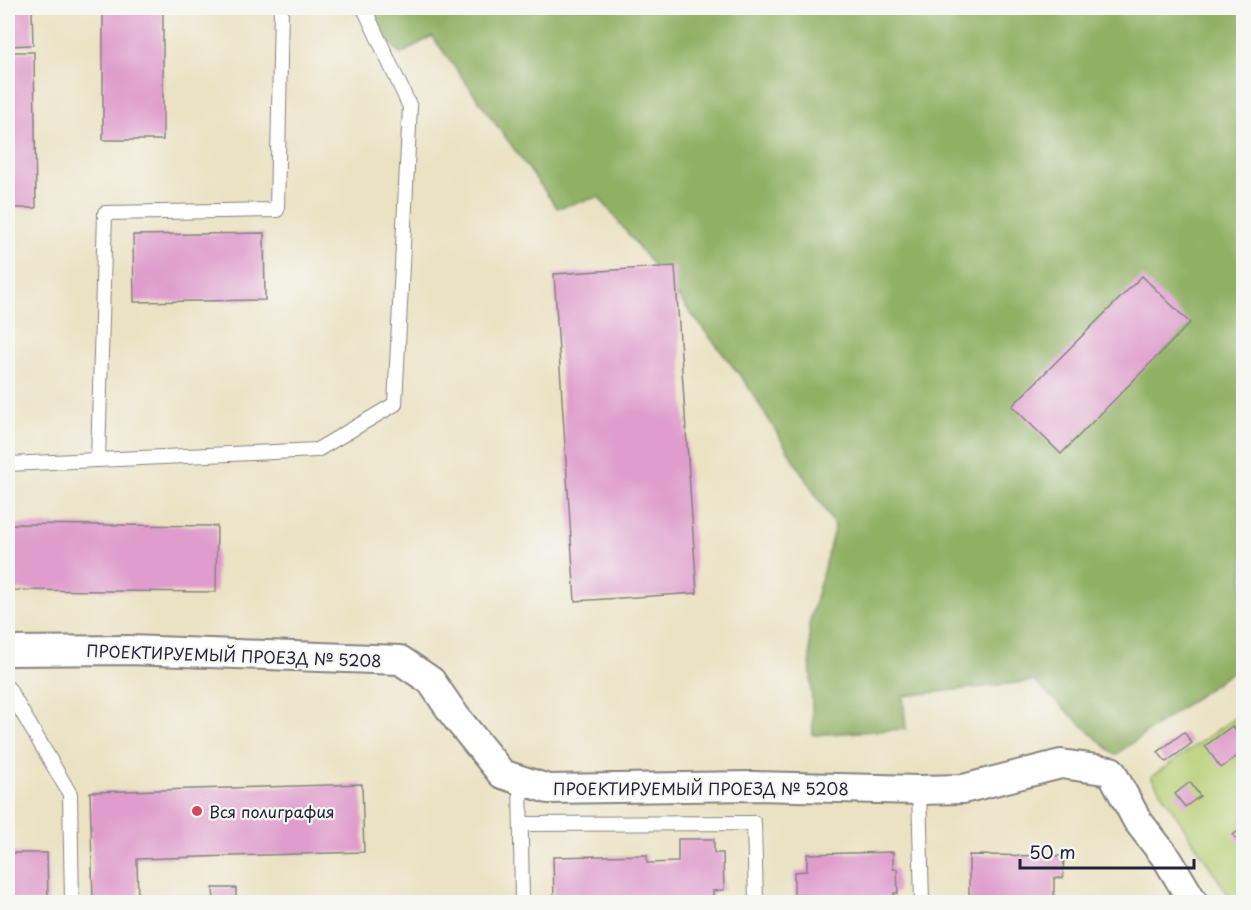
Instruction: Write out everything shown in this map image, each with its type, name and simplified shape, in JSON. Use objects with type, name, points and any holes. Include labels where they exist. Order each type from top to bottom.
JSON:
[{"type":"street","name":"ПРОЕКТИРУЕМЫЙ ПРОЕЗД № 5208","points":[[8,651],[129,650],[400,660],[431,681],[455,716],[502,774],[548,789],[753,786],[963,789],[1061,764],[1111,771],[1137,820],[1168,860],[1194,903]]},
{"type":"lane","points":[[98,460],[105,213],[277,210],[281,8]]},
{"type":"lane","points":[[8,464],[317,450],[394,404],[410,107],[364,8]]},
{"type":"lane","points":[[8,688],[70,794],[72,903]]},
{"type":"lane","points":[[520,780],[522,903]]},
{"type":"lane","points":[[919,790],[922,903]]},
{"type":"lane","points":[[521,824],[754,823],[756,903]]},
{"type":"green space","points":[[352,8],[1243,8],[1243,664],[1115,755],[1034,681],[903,696],[906,729],[813,735],[809,625],[835,526],[746,383],[599,197],[557,208],[432,36],[401,54]]},
{"type":"green space","points":[[1243,712],[1243,902],[1233,902],[1151,777]]},
{"type":"building","points":[[8,8],[32,8],[33,45],[8,46]]},
{"type":"building","points":[[103,8],[163,8],[163,140],[103,140]]},
{"type":"building","points":[[8,52],[34,52],[36,208],[8,208]]},
{"type":"building","points":[[264,233],[265,300],[134,302],[133,235]]},
{"type":"building","points":[[675,266],[697,593],[575,601],[554,274]]},
{"type":"building","points":[[1142,276],[1190,323],[1061,454],[1012,406]]},
{"type":"building","points":[[8,524],[217,526],[216,592],[8,590]]},
{"type":"building","points":[[1232,726],[1244,741],[1244,751],[1221,768],[1205,746]]},
{"type":"building","points":[[1184,732],[1192,743],[1166,762],[1158,752]]},
{"type":"building","points":[[1190,782],[1200,796],[1185,807],[1175,794]]},
{"type":"building","points":[[362,784],[364,852],[137,859],[138,902],[93,902],[90,792]]},
{"type":"building","points":[[1244,827],[1244,849],[1233,835]]},
{"type":"building","points":[[678,839],[714,839],[714,853],[723,853],[724,890],[713,891],[713,902],[666,902],[666,900],[554,902],[553,857],[647,855],[647,863],[678,862]]},
{"type":"building","points":[[893,852],[893,869],[897,869],[898,893],[894,893],[894,902],[808,902],[808,895],[794,895],[794,872],[807,871],[807,854]]},
{"type":"building","points":[[8,853],[47,853],[48,902],[8,902]]},
{"type":"building","points":[[969,855],[1064,856],[1063,878],[1054,878],[1054,902],[969,902]]},
{"type":"building","points":[[213,888],[236,888],[236,902],[214,902]]},
{"type":"place","name":"Вся полиграфия","points":[[197,811]]}]
